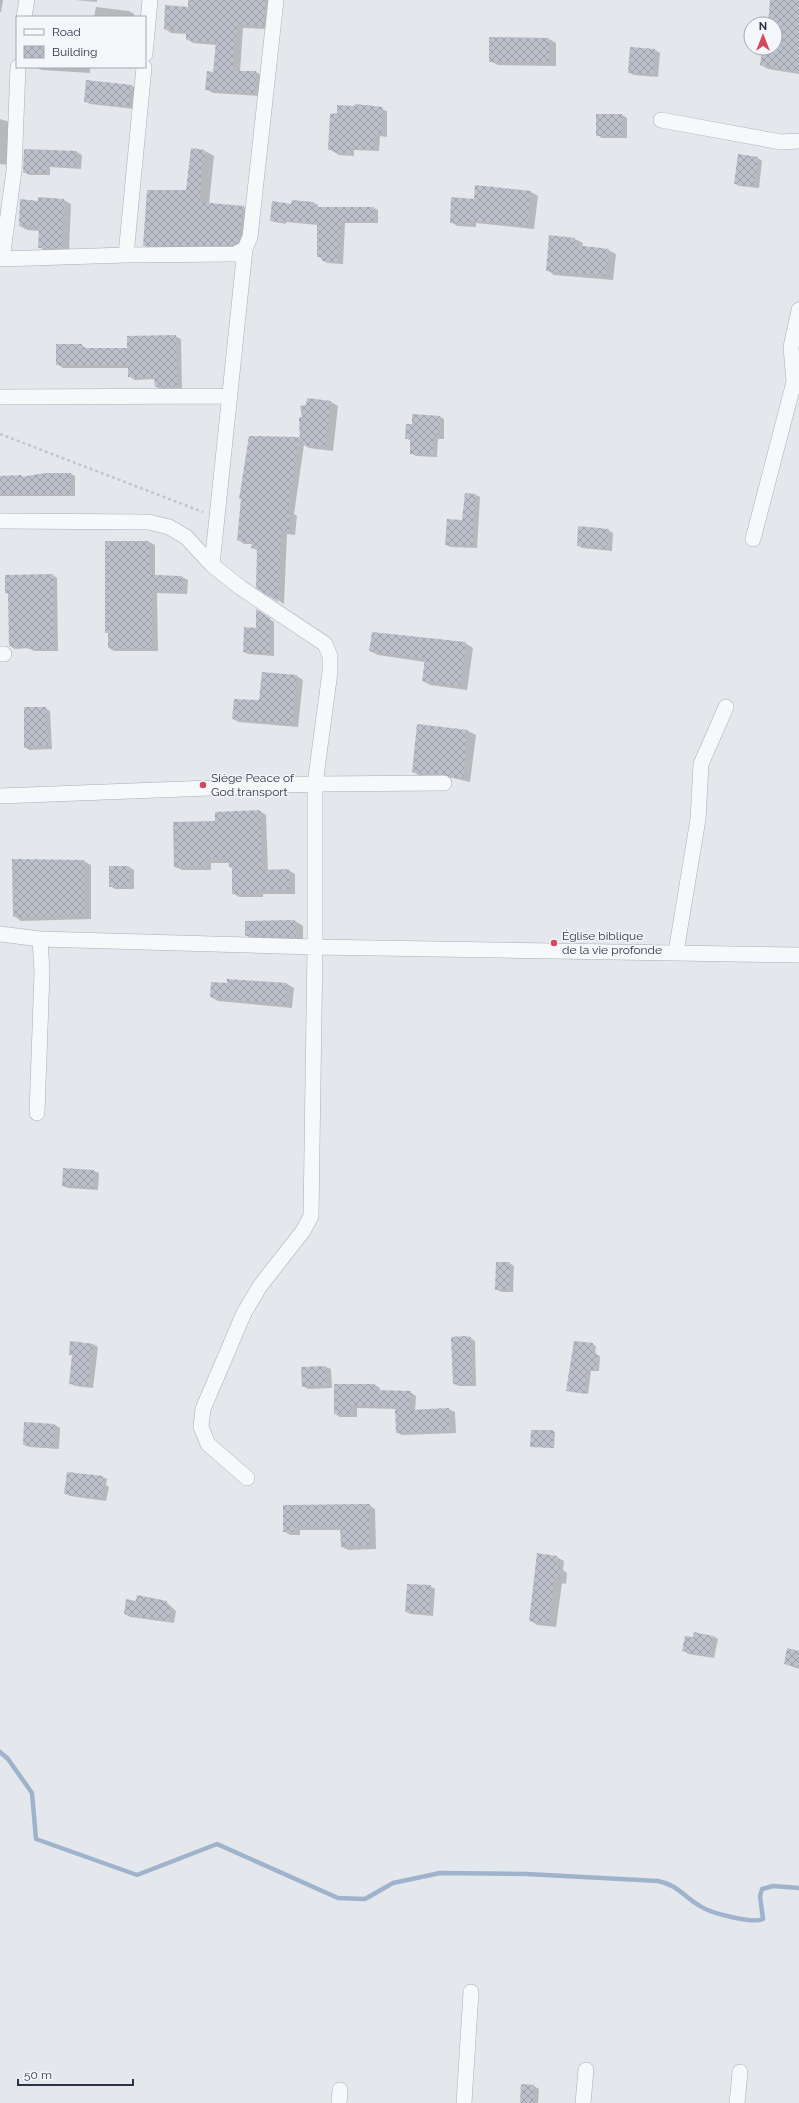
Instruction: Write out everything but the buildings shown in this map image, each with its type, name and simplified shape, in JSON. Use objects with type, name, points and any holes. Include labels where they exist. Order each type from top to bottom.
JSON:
[{"type":"street","points":[[24,16],[27,0]]},
{"type":"street","points":[[146,43],[150,0]]},
{"type":"street","points":[[212,565],[245,249],[250,237],[276,0]]},
{"type":"street","points":[[18,68],[14,171],[1,259],[126,254],[235,254],[245,249]]},
{"type":"street","points":[[126,254],[144,68]]},
{"type":"street","points":[[661,120],[781,142],[799,141]]},
{"type":"street","points":[[752,539],[796,382],[791,348],[799,310]]},
{"type":"street","points":[[0,397],[230,396]]},
{"type":"street","points":[[0,521],[149,522],[169,527],[186,537],[212,565],[241,588],[325,644],[330,656],[330,672],[315,784],[315,947],[311,1216],[303,1231],[260,1286],[244,1313],[203,1408],[201,1427],[208,1444],[248,1478]]},
{"type":"street","points":[[676,952],[698,819],[701,764],[726,707]]},
{"type":"street","points":[[0,796],[315,784],[444,783]]},
{"type":"street","points":[[0,934],[40,939],[315,947],[799,955]]},
{"type":"street","points":[[37,1113],[42,972],[40,939]]},
{"type":"street","points":[[464,2103],[471,1992]]},
{"type":"street","points":[[583,2103],[586,2070]]},
{"type":"street","points":[[737,2103],[740,2072]]},
{"type":"path","points":[[0,434],[217,517]]},
{"type":"waterway","points":[[0,1752],[8,1759],[32,1793],[36,1839],[137,1875],[217,1844],[338,1898],[365,1899],[393,1883],[440,1873],[527,1874],[658,1881],[671,1885],[705,1909],[721,1915],[750,1920],[763,1919],[760,1896],[762,1889],[773,1886],[799,1888]]},
{"type":"place","name":"Siège Peace of God transport","points":[[203,785]]},
{"type":"place","name":"Église biblique de la vie profonde","points":[[554,943]]}]
